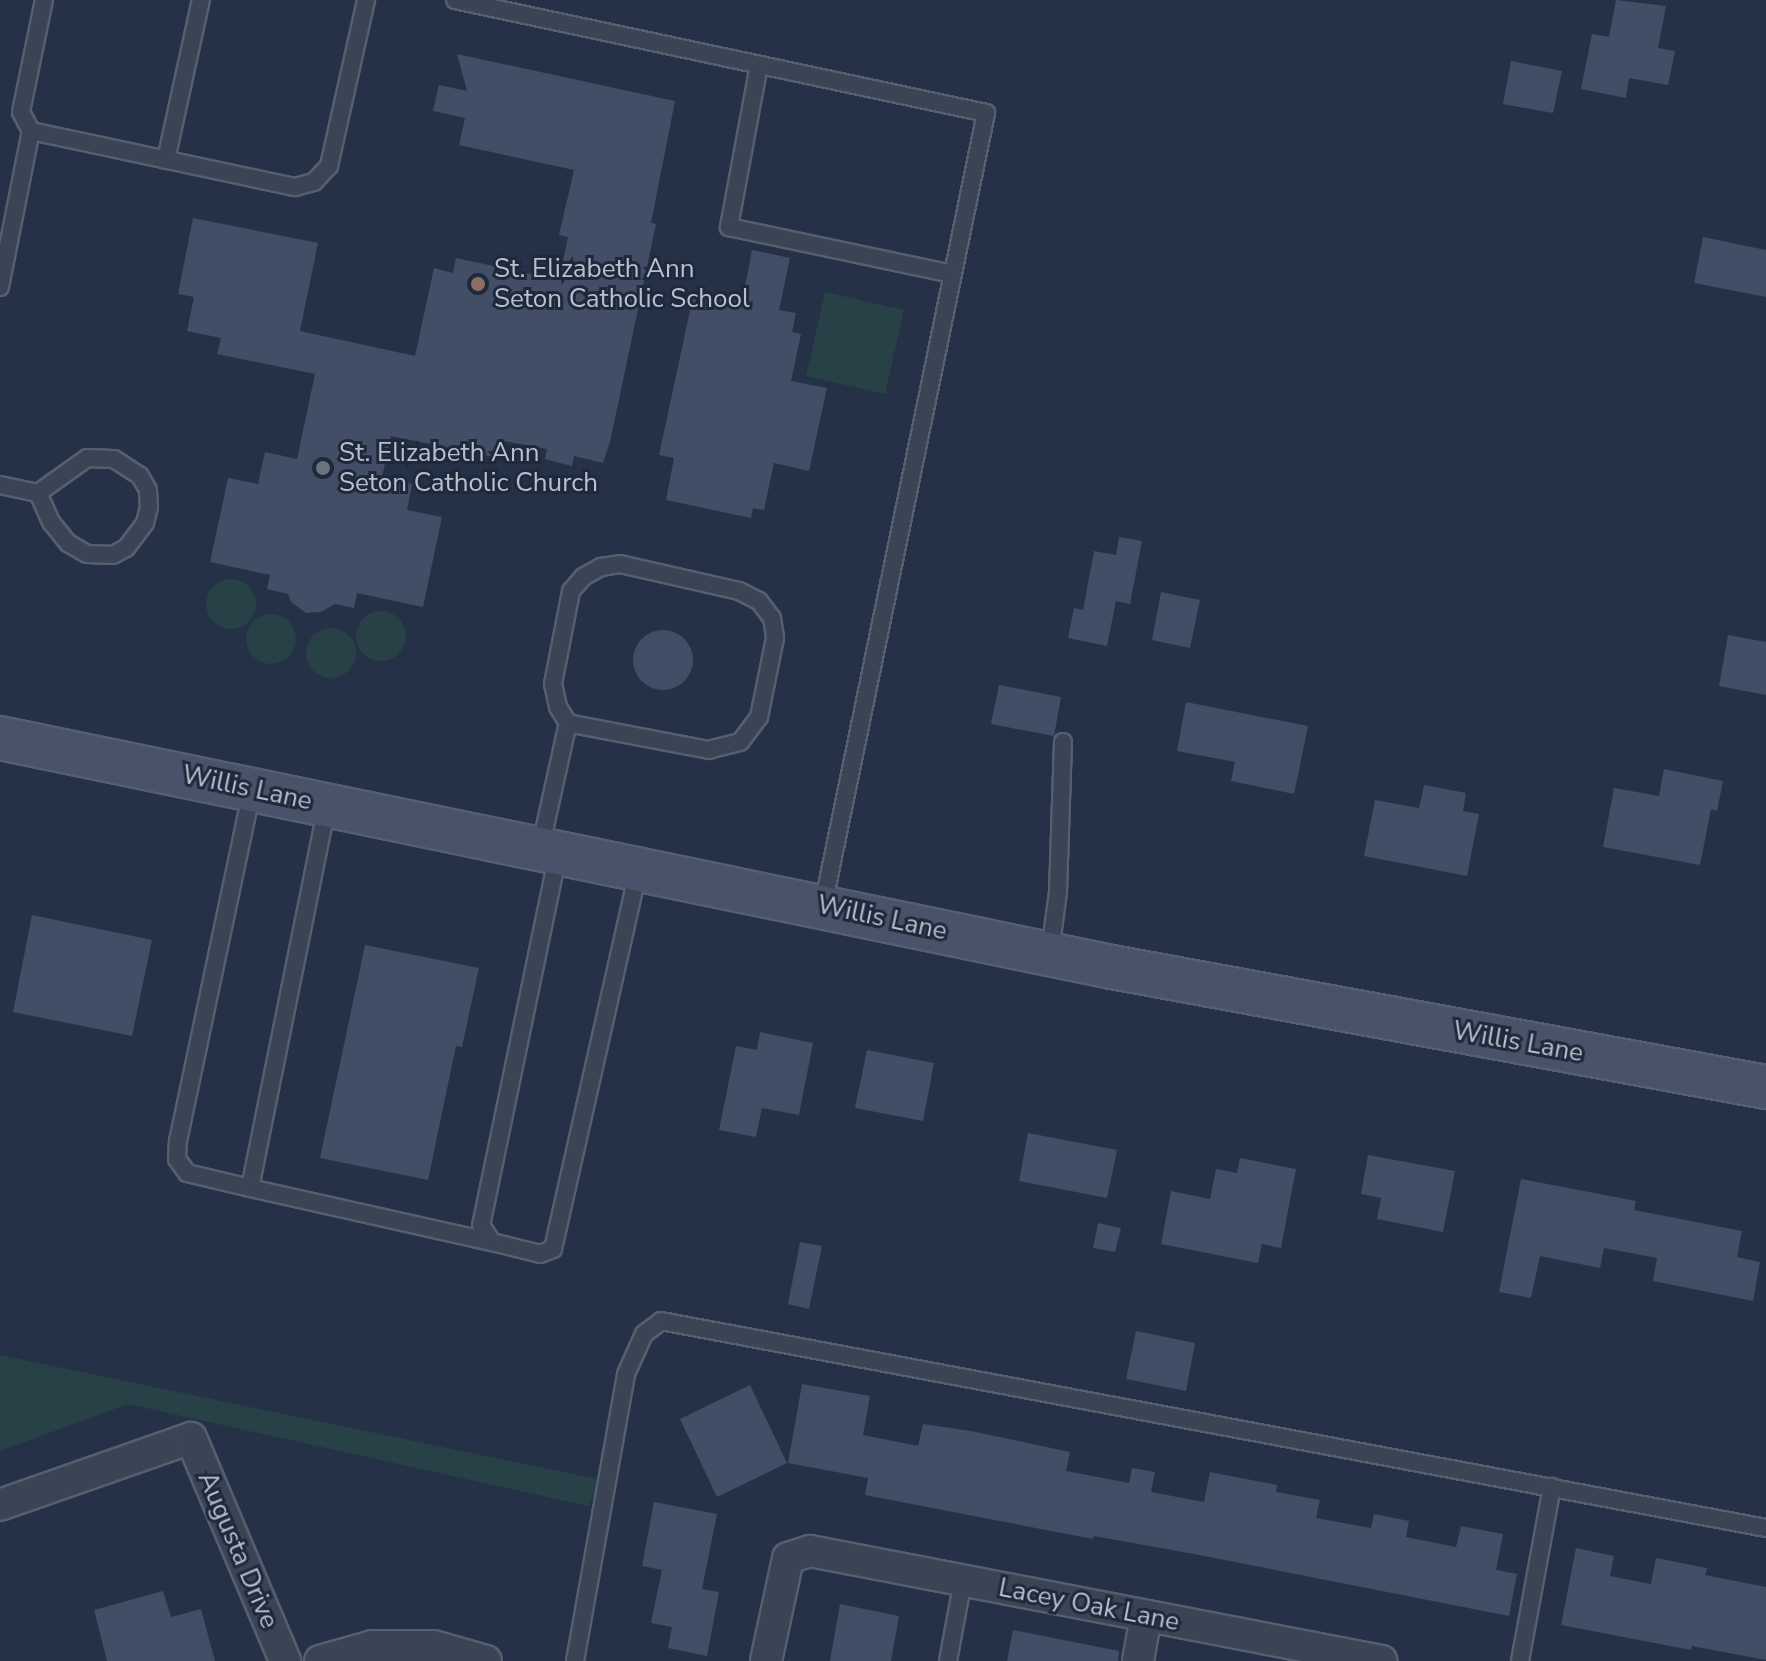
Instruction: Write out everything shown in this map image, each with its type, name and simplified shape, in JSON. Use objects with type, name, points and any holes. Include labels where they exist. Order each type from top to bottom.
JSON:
[{"type":"street","name":"Willis Lane","points":[[0,738],[1050,954],[1766,1087]]},
{"type":"street","name":"Augusta Drive","points":[[0,1505],[191,1438],[285,1661]]},
{"type":"street","name":"Lacey Oak Lane","points":[[766,1661],[788,1558],[810,1551],[1146,1616],[1330,1656],[1382,1661]]},
{"type":"street","points":[[1138,1661],[1146,1616]]},
{"type":"street","points":[[320,1661],[373,1646],[433,1646],[486,1661]]},
{"type":"lane","points":[[0,287],[31,131],[21,112],[44,0]]},
{"type":"lane","points":[[166,160],[201,0]]},
{"type":"lane","points":[[31,131],[295,187],[314,182],[329,166],[366,0]]},
{"type":"lane","points":[[455,0],[516,6],[759,65],[986,113],[823,906]]},
{"type":"lane","points":[[759,65],[729,227],[952,274]]},
{"type":"lane","points":[[0,485],[38,493],[87,458],[114,459],[140,476],[148,490],[149,507],[145,523],[126,548],[113,555],[87,554],[68,543],[51,522],[38,493]]},
{"type":"lane","points":[[492,1242],[481,1225],[549,852],[568,723],[558,707],[553,684],[571,591],[583,577],[601,567],[620,564],[739,591],[759,601],[772,618],[775,638],[759,717],[740,742],[709,750],[568,723]]},
{"type":"lane","points":[[1050,954],[1058,892],[1063,742]]},
{"type":"lane","points":[[252,790],[178,1140],[177,1159],[187,1173],[540,1254],[553,1249],[638,870]]},
{"type":"lane","points":[[250,1188],[327,805]]},
{"type":"lane","points":[[575,1661],[626,1374],[644,1334],[661,1321],[1766,1528]]},
{"type":"lane","points":[[1520,1661],[1552,1487]]},
{"type":"lane","points":[[948,1661],[963,1580]]},
{"type":"green space","points":[[825,292],[904,310],[885,394],[806,376]]},
{"type":"green space","points":[[231,579],[249,586],[256,604],[249,622],[231,629],[213,622],[206,604],[213,586]]},
{"type":"green space","points":[[381,611],[398,619],[406,636],[398,653],[381,661],[364,653],[356,636],[364,619]]},
{"type":"green space","points":[[271,614],[289,621],[296,639],[289,657],[271,664],[253,657],[246,639],[253,621]]},
{"type":"green space","points":[[331,628],[349,635],[356,653],[349,671],[331,678],[313,671],[306,653],[313,635]]},
{"type":"green space","points":[[0,1355],[602,1480],[588,1506],[128,1404],[0,1451]]},
{"type":"building","points":[[1616,0],[1666,6],[1658,48],[1675,51],[1668,85],[1629,78],[1626,98],[1581,89],[1592,34],[1609,37]]},
{"type":"building","points":[[457,54],[675,101],[651,223],[656,224],[610,442],[603,463],[574,456],[572,466],[545,459],[547,449],[498,440],[494,457],[391,436],[382,477],[412,484],[407,510],[442,517],[423,607],[357,593],[354,608],[335,604],[321,612],[306,613],[291,602],[288,594],[267,589],[270,575],[210,562],[228,478],[258,484],[265,452],[297,459],[315,374],[217,354],[221,338],[187,331],[194,297],[178,294],[193,218],[318,243],[300,331],[415,356],[434,268],[453,273],[456,258],[559,280],[568,237],[559,235],[574,170],[459,145],[465,118],[433,111],[439,85],[467,91]]},
{"type":"building","points":[[1511,61],[1562,71],[1553,113],[1503,104]]},
{"type":"building","points":[[1703,237],[1766,250],[1766,297],[1694,283]]},
{"type":"building","points":[[752,250],[790,258],[779,310],[796,313],[792,332],[801,334],[791,381],[827,388],[809,471],[774,463],[764,510],[753,508],[751,518],[666,500],[674,458],[659,455],[694,292],[742,302]]},
{"type":"building","points":[[1119,537],[1142,541],[1130,604],[1116,601],[1107,646],[1068,638],[1074,608],[1083,610],[1094,551],[1116,555]]},
{"type":"building","points":[[1161,592],[1200,600],[1190,648],[1152,640]]},
{"type":"building","points":[[663,630],[684,639],[693,660],[684,681],[663,690],[642,681],[633,660],[642,639]]},
{"type":"building","points":[[1728,635],[1766,642],[1766,695],[1719,686]]},
{"type":"building","points":[[999,685],[1061,697],[1054,736],[991,724]]},
{"type":"building","points":[[1186,702],[1308,726],[1294,794],[1231,781],[1235,762],[1177,751]]},
{"type":"building","points":[[1664,769],[1723,781],[1717,811],[1711,809],[1700,865],[1603,847],[1614,788],[1659,796]]},
{"type":"building","points":[[1424,785],[1466,793],[1463,811],[1479,814],[1467,876],[1364,856],[1375,800],[1419,808]]},
{"type":"building","points":[[32,915],[152,940],[132,1036],[13,1012]]},
{"type":"building","points":[[365,945],[479,968],[462,1047],[456,1046],[428,1180],[320,1158]]},
{"type":"building","points":[[760,1032],[813,1043],[799,1115],[762,1108],[756,1137],[719,1130],[736,1046],[757,1050]]},
{"type":"building","points":[[867,1050],[934,1063],[923,1121],[855,1108]]},
{"type":"building","points":[[1028,1133],[1117,1150],[1107,1198],[1019,1181]]},
{"type":"building","points":[[1368,1155],[1455,1171],[1443,1232],[1377,1219],[1381,1198],[1361,1194]]},
{"type":"building","points":[[1240,1158],[1296,1169],[1281,1248],[1262,1244],[1258,1263],[1161,1244],[1171,1191],[1210,1199],[1216,1169],[1237,1173]]},
{"type":"building","points":[[1521,1179],[1636,1201],[1634,1210],[1742,1231],[1737,1257],[1760,1262],[1753,1301],[1653,1281],[1657,1258],[1604,1248],[1600,1268],[1540,1256],[1531,1298],[1499,1292]]},
{"type":"building","points":[[1098,1223],[1121,1228],[1115,1252],[1093,1248]]},
{"type":"building","points":[[800,1242],[822,1246],[809,1309],[788,1304]]},
{"type":"building","points":[[1136,1331],[1195,1343],[1186,1391],[1126,1379]]},
{"type":"building","points":[[802,1384],[870,1396],[863,1435],[918,1446],[923,1424],[971,1431],[1070,1452],[1066,1471],[1129,1483],[1132,1468],[1155,1472],[1151,1492],[1204,1502],[1210,1472],[1277,1485],[1276,1492],[1320,1500],[1316,1518],[1371,1528],[1374,1514],[1409,1521],[1406,1537],[1456,1547],[1461,1526],[1503,1534],[1496,1570],[1517,1574],[1509,1616],[1194,1554],[1094,1536],[1093,1539],[865,1495],[868,1478],[788,1463]]},
{"type":"building","points":[[750,1385],[787,1463],[717,1497],[680,1419]]},
{"type":"building","points":[[654,1502],[717,1514],[702,1589],[719,1592],[707,1656],[668,1648],[672,1627],[651,1623],[662,1570],[642,1566]]},
{"type":"building","points":[[1576,1548],[1614,1556],[1610,1576],[1651,1584],[1656,1558],[1707,1568],[1705,1575],[1766,1587],[1766,1660],[1692,1646],[1691,1650],[1561,1625]]},
{"type":"building","points":[[163,1591],[171,1617],[201,1609],[215,1661],[107,1661],[94,1610]]},
{"type":"building","points":[[840,1604],[899,1616],[891,1661],[830,1661]]},
{"type":"building","points":[[1013,1630],[1119,1651],[1118,1661],[1007,1661]]},
{"type":"place","name":"St. Elizabeth Ann Seton Catholic School","points":[[478,284]]},
{"type":"place","name":"St. Elizabeth Ann Seton Catholic Church","points":[[323,468]]}]
